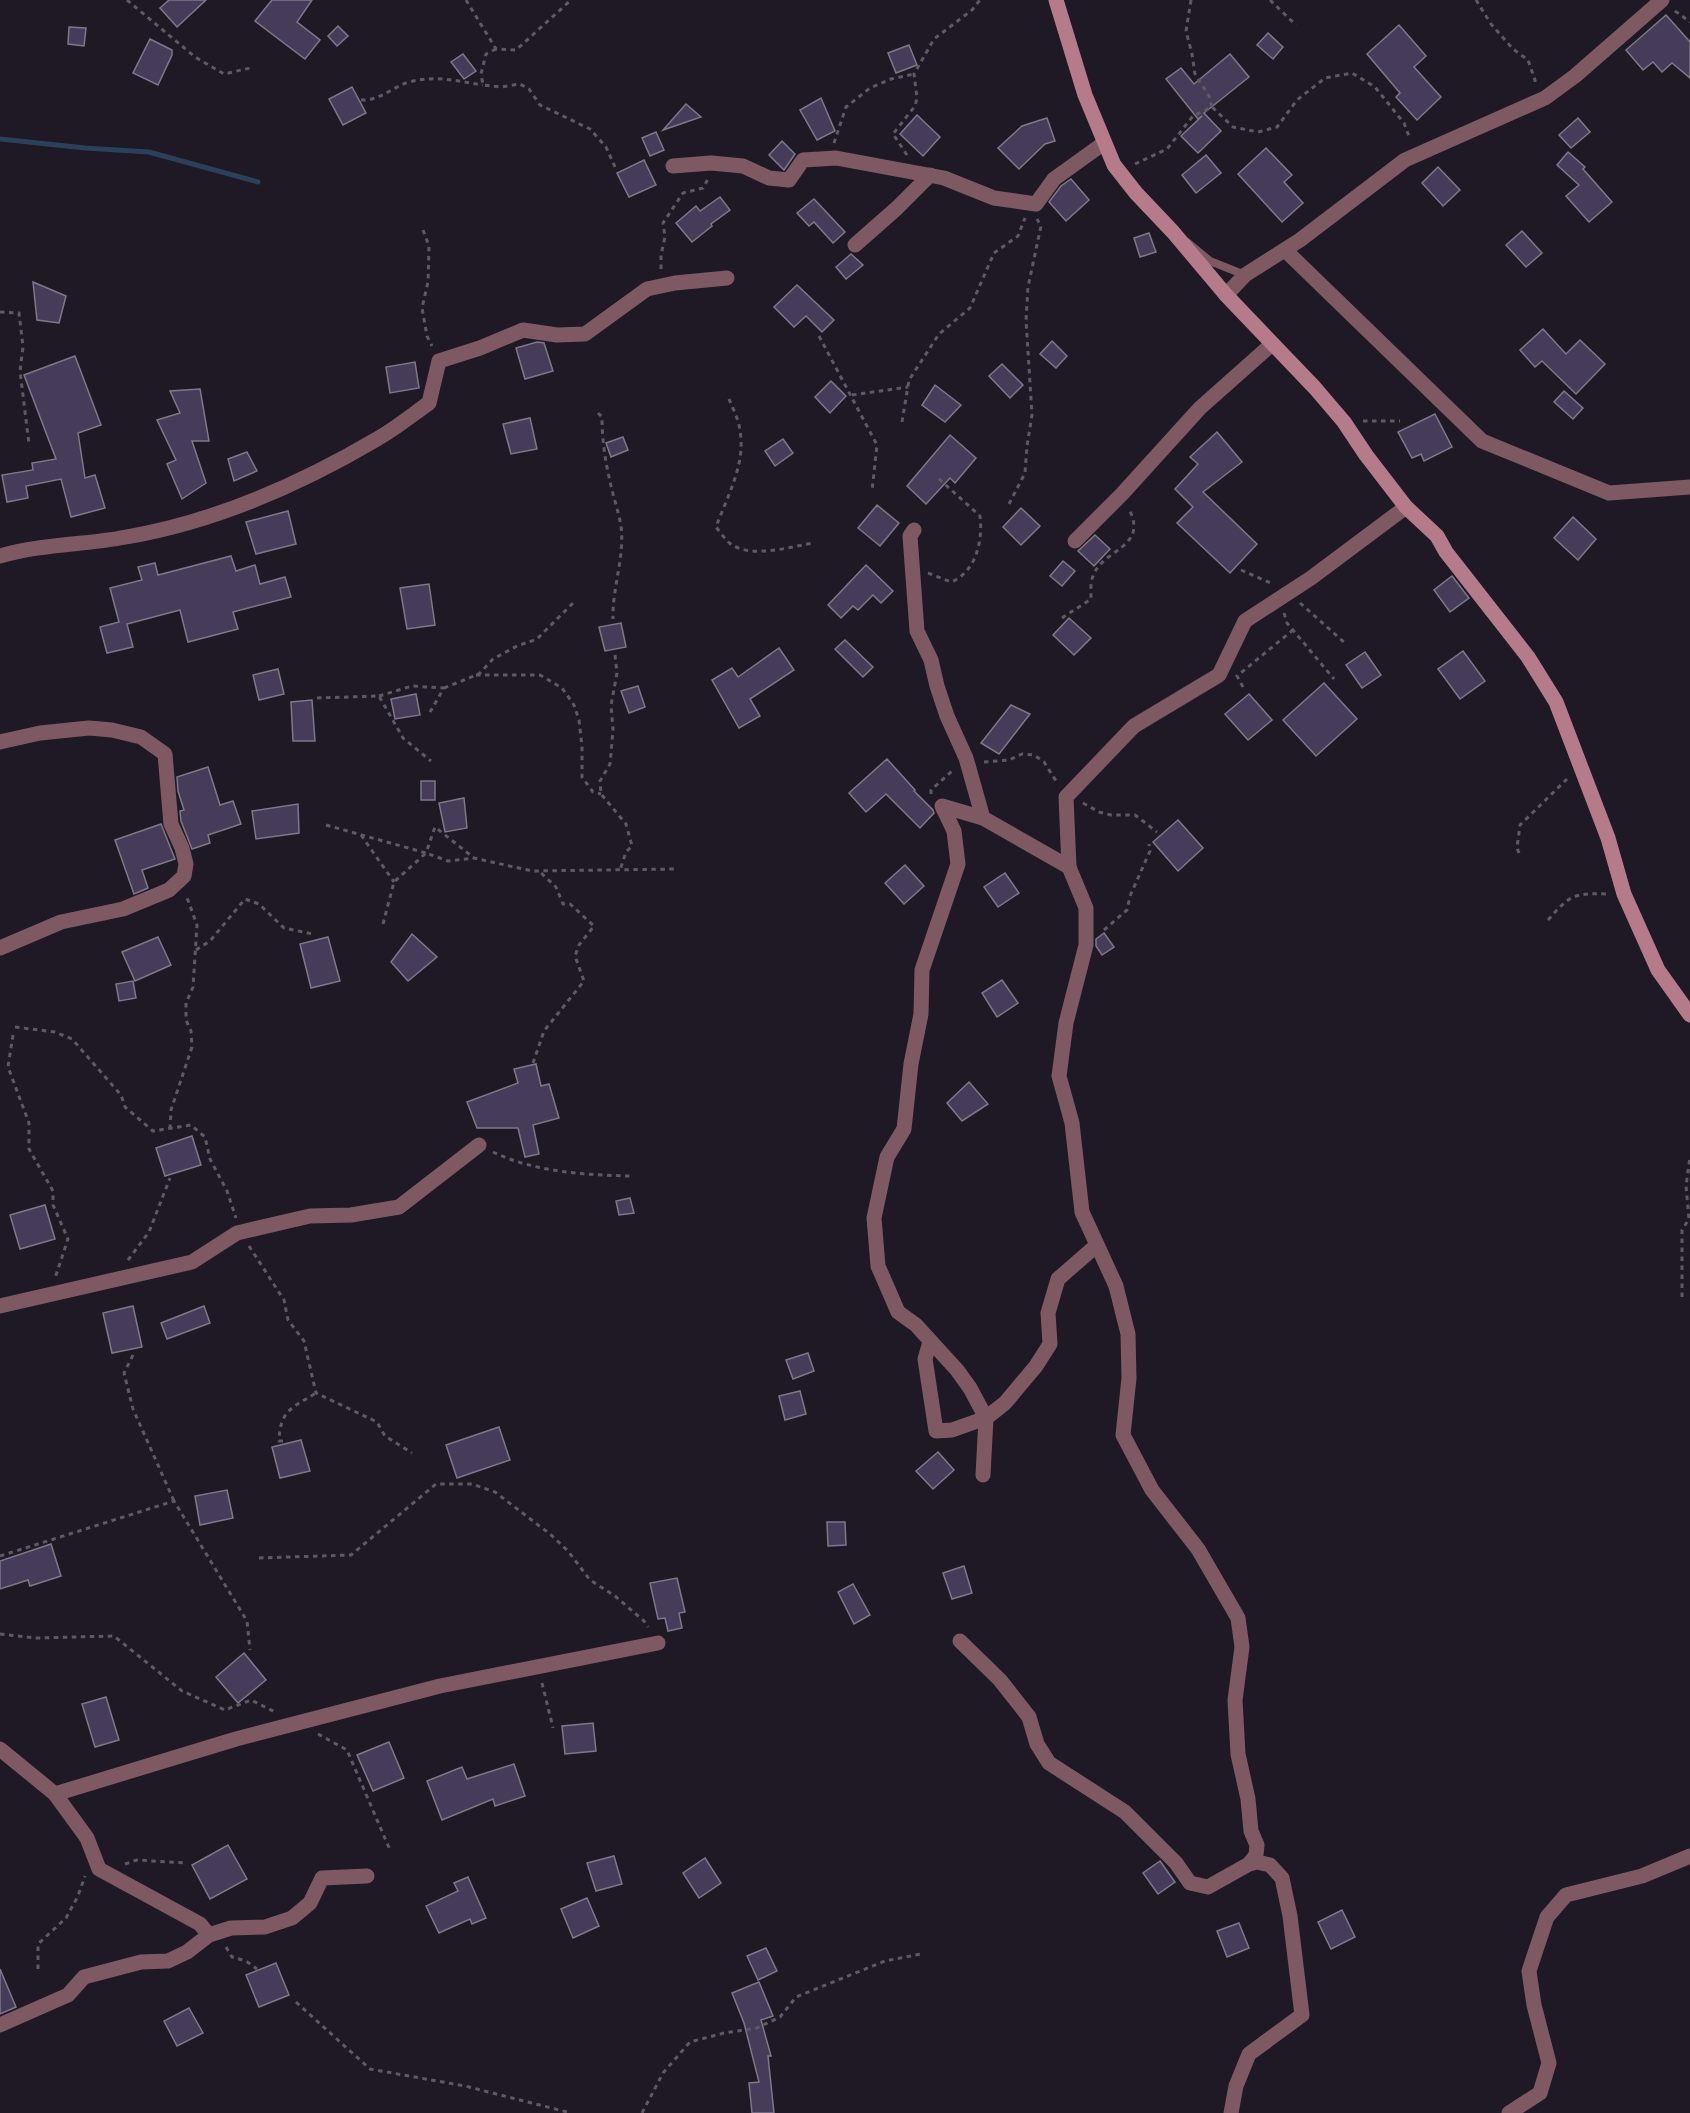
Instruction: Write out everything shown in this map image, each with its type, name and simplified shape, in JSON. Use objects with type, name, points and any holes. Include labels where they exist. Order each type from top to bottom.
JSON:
[{"type":"street","points":[[1056,0],[1085,95],[1114,165],[1226,295],[1315,388],[1344,422],[1406,507],[1437,536],[1446,552],[1528,657],[1556,702],[1608,838],[1624,894],[1658,970],[1690,1015]]},
{"type":"street","points":[[1226,295],[1245,275],[1285,250],[1405,160],[1545,98],[1575,76],[1662,0]]},
{"type":"street","points":[[673,166],[743,165],[769,178],[789,180],[803,160],[836,158],[944,178],[994,198],[1036,204],[1054,179],[1104,143]]},
{"type":"street","points":[[855,245],[930,175]]},
{"type":"street","points":[[1285,250],[1482,441],[1609,493],[1690,487]]},
{"type":"street","points":[[0,556],[28,548],[126,537],[196,521],[298,482],[378,439],[429,403],[440,361],[480,348],[523,330],[557,335],[585,334],[647,288],[728,278]]},
{"type":"street","points":[[1075,542],[1200,408],[1272,344]]},
{"type":"street","points":[[1249,1864],[1256,1855],[1257,1845],[1251,1831],[1248,1799],[1238,1754],[1235,1700],[1242,1647],[1238,1618],[1198,1549],[1152,1490],[1123,1435],[1129,1378],[1128,1334],[1116,1286],[1082,1212],[1071,1123],[1059,1076],[1066,1023],[1086,945],[1086,908],[1069,867],[1066,797],[1134,726],[1219,675],[1245,621],[1311,578],[1406,507]]},
{"type":"street","points":[[914,530],[910,536],[917,631],[932,660],[937,686],[968,765],[983,818]]},
{"type":"street","points":[[0,742],[40,733],[89,728],[112,730],[141,737],[165,754],[171,824],[182,848],[186,864],[184,876],[169,890],[123,909],[61,922],[0,948]]},
{"type":"street","points":[[983,1475],[986,1418],[970,1388],[957,1370],[916,1326],[898,1312],[878,1266],[874,1218],[887,1156],[904,1129],[911,1064],[921,1014],[922,970],[958,864],[954,831],[942,806],[983,818],[1069,867]]},
{"type":"street","points":[[0,1306],[192,1262],[241,1232],[310,1216],[351,1215],[399,1207],[478,1145]]},
{"type":"street","points":[[930,1342],[925,1359],[936,1431],[952,1430],[986,1418],[1005,1402],[1036,1366],[1050,1344],[1048,1312],[1058,1279],[1097,1245]]},
{"type":"street","points":[[960,1641],[1000,1680],[1029,1717],[1037,1744],[1049,1763],[1125,1812],[1176,1863],[1191,1883],[1208,1887],[1249,1864],[1257,1862],[1270,1865],[1282,1878],[1290,1916],[1302,2015],[1249,2054],[1236,2086],[1231,2113]]},
{"type":"street","points":[[55,1794],[296,1723],[440,1686],[658,1643]]},
{"type":"street","points":[[0,1749],[55,1794],[87,1838],[100,1867],[213,1933]]},
{"type":"street","points":[[1509,2113],[1540,2093],[1549,2062],[1534,2005],[1529,1971],[1547,1917],[1566,1895],[1642,1876],[1690,1856]]},
{"type":"street","points":[[0,2025],[68,1995],[84,1977],[141,1962],[168,1961],[187,1952],[213,1933],[231,1928],[265,1927],[292,1918],[310,1903],[322,1878],[367,1876]]},
{"type":"lane","points":[[1173,232],[1197,248],[1210,261],[1245,275]]},
{"type":"path","points":[[127,0],[195,57],[224,74],[250,68]]},
{"type":"path","points":[[466,0],[496,49]]},
{"type":"path","points":[[483,85],[481,74],[486,54],[496,49],[516,50],[571,0]]},
{"type":"path","points":[[910,171],[909,158],[893,134],[915,106],[917,98],[914,74],[934,39],[972,10],[980,0]]},
{"type":"path","points":[[1191,0],[1186,31],[1195,74],[1209,96],[1212,107],[1233,127],[1258,132],[1277,127],[1297,100],[1325,78],[1352,73],[1375,87],[1404,123],[1416,156]]},
{"type":"path","points":[[1270,0],[1296,25]]},
{"type":"path","points":[[1476,0],[1491,24],[1513,49],[1528,60],[1536,80],[1535,102]]},
{"type":"path","points":[[823,159],[833,145],[846,107],[870,88],[891,79],[914,74]]},
{"type":"path","points":[[361,100],[374,99],[405,83],[416,80],[443,78],[501,87],[520,84],[529,89],[540,105],[590,129],[606,147],[615,167]]},
{"type":"path","points":[[1114,165],[1120,172],[1167,149],[1193,116],[1212,107]]},
{"type":"path","points":[[662,285],[664,276],[661,255],[665,237],[663,223],[683,193],[703,188],[714,164]]},
{"type":"path","points":[[902,422],[909,380],[939,334],[970,308],[994,253],[1018,236],[1030,203]]},
{"type":"path","points":[[1009,504],[1025,473],[1032,416],[1026,320],[1028,287],[1041,226],[1030,203]]},
{"type":"path","points":[[423,230],[429,246],[428,282],[422,308],[427,336],[440,361]]},
{"type":"path","points":[[0,312],[19,314],[23,346],[20,371],[29,444]]},
{"type":"path","points":[[819,336],[877,445],[872,491]]},
{"type":"path","points":[[852,395],[908,387]]},
{"type":"path","points":[[729,399],[740,431],[740,453],[732,488],[716,527],[731,544],[745,550],[778,549],[813,543]]},
{"type":"path","points":[[598,413],[602,417],[605,457],[621,527],[620,565],[613,619]]},
{"type":"path","points":[[912,565],[951,582],[960,578],[978,550],[980,516],[937,477]]},
{"type":"path","points":[[1062,618],[1091,599],[1092,576],[1129,541],[1132,531],[1132,514],[1122,494]]},
{"type":"path","points":[[1242,570],[1270,582],[1294,598],[1346,644]]},
{"type":"path","points":[[1285,594],[1283,610],[1287,623],[1334,679]]},
{"type":"path","points":[[317,698],[379,696],[412,686],[444,688],[476,675],[493,659],[517,646],[537,639],[575,602]]},
{"type":"path","points":[[1243,687],[1237,676],[1293,629]]},
{"type":"path","points":[[615,655],[617,673],[611,705],[613,729],[610,764],[600,781],[601,794],[626,824],[631,837],[632,846],[626,852],[620,870]]},
{"type":"path","points":[[476,675],[540,675],[562,688],[574,705],[579,720],[582,777],[593,792],[601,794]]},
{"type":"path","points":[[430,712],[444,688]]},
{"type":"path","points":[[379,696],[403,738],[431,761]]},
{"type":"path","points":[[930,799],[931,790],[950,772],[968,765],[1009,760],[1022,754],[1034,755],[1044,762],[1066,797],[1105,814],[1135,815],[1157,832]]},
{"type":"path","points":[[1519,853],[1517,848],[1520,825],[1581,765]]},
{"type":"path","points":[[326,825],[448,861],[474,858],[538,870],[676,869]]},
{"type":"path","points":[[383,924],[394,882],[426,853],[435,827],[474,858]]},
{"type":"path","points":[[361,835],[394,882]]},
{"type":"path","points":[[1086,945],[1127,910],[1130,896],[1150,851],[1149,844]]},
{"type":"path","points":[[533,1063],[543,1031],[584,981],[575,956],[579,945],[594,926],[570,904],[563,904],[556,887],[538,870]]},
{"type":"path","points":[[170,1129],[171,1110],[192,1047],[191,1031],[186,1020],[186,1003],[193,987],[197,925],[181,879]]},
{"type":"path","points":[[1548,921],[1565,901],[1580,893],[1624,894]]},
{"type":"path","points":[[196,950],[210,941],[245,899],[259,904],[284,928],[313,934]]},
{"type":"path","points":[[15,1026],[55,1032],[72,1039],[121,1095],[125,1107],[153,1131],[191,1125],[205,1137],[210,1160],[227,1191],[241,1232],[284,1300],[288,1320],[304,1341],[316,1393]]},
{"type":"path","points":[[13,1035],[8,1067],[29,1123],[29,1149],[53,1191],[53,1205],[68,1239],[55,1272],[52,1295]]},
{"type":"path","points":[[478,1145],[522,1163],[572,1171],[630,1176]]},
{"type":"path","points":[[1682,1297],[1682,1230],[1689,1219],[1686,1186],[1690,1156]]},
{"type":"path","points":[[122,1279],[126,1262],[149,1232],[170,1178]]},
{"type":"path","points":[[133,1355],[123,1373],[133,1409],[174,1501],[248,1621],[250,1650]]},
{"type":"path","points":[[283,1441],[279,1440],[280,1422],[292,1408],[316,1393]]},
{"type":"path","points":[[316,1393],[377,1422],[385,1436],[412,1453]]},
{"type":"path","points":[[259,1558],[351,1555],[436,1484],[472,1484],[495,1492],[550,1534],[568,1551],[590,1581],[615,1596],[644,1622],[658,1643]]},
{"type":"path","points":[[0,1556],[174,1501]]},
{"type":"path","points":[[0,1634],[36,1638],[114,1636],[182,1691],[225,1710],[250,1700],[347,1750],[390,1850]]},
{"type":"path","points":[[538,1666],[553,1728]]},
{"type":"path","points":[[38,1969],[39,1944],[66,1918],[78,1896],[84,1876],[100,1867],[137,1860],[185,1863]]},
{"type":"path","points":[[213,1933],[232,1957],[246,1961],[257,1969]]},
{"type":"path","points":[[642,2113],[663,2073],[690,2042],[724,2033],[757,2028],[780,2017],[796,1996],[885,1961],[921,1954]]},
{"type":"path","points":[[296,2002],[370,2069],[465,2086],[571,2113]]},
{"type":"building","points":[[169,0],[206,0],[177,27],[160,8]]},
{"type":"building","points":[[272,0],[312,0],[297,22],[320,40],[305,59],[255,21]]},
{"type":"building","points":[[1666,15],[1690,42],[1690,78],[1672,63],[1662,72],[1653,62],[1643,70],[1626,50]]},
{"type":"building","points":[[1399,25],[1426,56],[1414,67],[1441,97],[1417,120],[1396,97],[1400,93],[1367,54]]},
{"type":"building","points":[[338,26],[348,36],[337,46],[328,36]]},
{"type":"building","points":[[69,27],[86,28],[84,46],[68,44]]},
{"type":"building","points":[[1268,33],[1283,47],[1273,59],[1257,45]]},
{"type":"building","points":[[150,39],[172,50],[172,55],[158,85],[133,73]]},
{"type":"building","points":[[909,45],[917,65],[896,73],[888,53]]},
{"type":"building","points":[[463,54],[476,71],[464,79],[451,62]]},
{"type":"building","points":[[1230,54],[1249,77],[1204,113],[1221,131],[1198,153],[1181,136],[1202,116],[1198,119],[1166,79],[1181,68],[1194,84]]},
{"type":"building","points":[[352,87],[366,113],[343,125],[329,99]]},
{"type":"building","points":[[821,98],[835,131],[817,140],[800,110]]},
{"type":"building","points":[[686,104],[701,117],[663,130]]},
{"type":"building","points":[[917,115],[940,137],[923,156],[900,134]]},
{"type":"building","points":[[1047,118],[1055,141],[1045,144],[1019,169],[998,148],[1022,126]]},
{"type":"building","points":[[1578,118],[1590,132],[1571,148],[1559,135]]},
{"type":"building","points":[[656,132],[664,150],[650,156],[642,138]]},
{"type":"building","points":[[782,141],[795,154],[784,170],[769,155]]},
{"type":"building","points":[[1266,148],[1292,175],[1284,182],[1303,203],[1282,222],[1238,174]]},
{"type":"building","points":[[1568,152],[1585,167],[1583,169],[1612,202],[1589,222],[1566,196],[1579,185],[1557,165]]},
{"type":"building","points":[[1206,155],[1221,173],[1196,193],[1182,175]]},
{"type":"building","points":[[644,160],[656,185],[629,197],[617,173]]},
{"type":"building","points":[[1438,167],[1460,190],[1443,206],[1422,183]]},
{"type":"building","points":[[1071,179],[1089,200],[1066,221],[1049,202],[1061,186]]},
{"type":"building","points":[[720,197],[730,210],[692,242],[676,223],[696,206],[700,211]]},
{"type":"building","points":[[814,199],[845,232],[833,243],[814,222],[809,226],[797,213]]},
{"type":"building","points":[[1522,231],[1542,253],[1526,267],[1506,245]]},
{"type":"building","points":[[1149,233],[1156,252],[1140,257],[1134,238]]},
{"type":"building","points":[[851,254],[863,265],[846,279],[836,267]]},
{"type":"building","points":[[33,282],[66,296],[59,323],[37,320]]},
{"type":"building","points":[[797,285],[834,320],[822,332],[806,316],[794,327],[774,307]]},
{"type":"building","points":[[1543,329],[1566,354],[1580,340],[1605,364],[1576,394],[1542,361],[1535,367],[1520,350]]},
{"type":"building","points":[[1052,341],[1067,356],[1056,368],[1040,354]]},
{"type":"building","points":[[537,342],[544,343],[553,371],[525,379],[516,348]]},
{"type":"building","points":[[75,356],[101,425],[78,433],[85,478],[95,475],[105,508],[71,517],[61,479],[26,486],[28,498],[7,502],[2,475],[33,470],[32,463],[56,459],[24,375]]},
{"type":"building","points":[[415,362],[419,388],[390,393],[386,367]]},
{"type":"building","points":[[1002,364],[1023,385],[1010,398],[989,376]]},
{"type":"building","points":[[831,381],[846,396],[830,413],[815,397]]},
{"type":"building","points":[[935,385],[961,405],[945,422],[922,405]]},
{"type":"building","points":[[200,389],[209,441],[192,441],[206,483],[182,499],[167,464],[176,460],[157,420],[180,413],[170,391]]},
{"type":"building","points":[[1564,391],[1583,408],[1573,419],[1554,402]]},
{"type":"building","points":[[1435,414],[1452,447],[1424,461],[1421,454],[1412,458],[1398,432]]},
{"type":"building","points":[[530,418],[537,449],[511,454],[503,424]]},
{"type":"building","points":[[1217,432],[1242,462],[1203,492],[1257,544],[1230,573],[1177,523],[1193,507],[1175,489],[1198,464],[1190,457]]},
{"type":"building","points":[[950,435],[976,458],[955,483],[950,478],[926,504],[907,486]]},
{"type":"building","points":[[623,437],[628,450],[611,457],[606,443]]},
{"type":"building","points":[[783,439],[793,453],[775,466],[765,451]]},
{"type":"building","points":[[247,452],[257,471],[234,481],[228,459]]},
{"type":"building","points":[[877,505],[899,523],[880,546],[858,528]]},
{"type":"building","points":[[1021,508],[1040,526],[1021,545],[1003,527]]},
{"type":"building","points":[[288,511],[296,544],[256,554],[246,522]]},
{"type":"building","points":[[1573,517],[1596,539],[1578,560],[1554,538]]},
{"type":"building","points":[[1095,535],[1110,549],[1094,566],[1078,551]]},
{"type":"building","points":[[231,556],[236,571],[255,565],[260,584],[285,577],[291,597],[233,612],[238,629],[188,642],[180,610],[127,624],[133,647],[107,653],[100,627],[119,622],[110,588],[142,580],[138,567],[155,563],[158,575]]},
{"type":"building","points":[[1063,561],[1075,571],[1062,586],[1050,576]]},
{"type":"building","points":[[866,565],[893,591],[881,603],[873,595],[858,610],[853,606],[841,618],[828,605]]},
{"type":"building","points":[[1452,576],[1469,598],[1450,612],[1434,590]]},
{"type":"building","points":[[429,584],[435,625],[407,629],[400,588]]},
{"type":"building","points":[[1069,618],[1091,638],[1074,655],[1053,635]]},
{"type":"building","points":[[621,623],[626,647],[605,651],[599,627]]},
{"type":"building","points":[[845,640],[873,667],[863,677],[835,649]]},
{"type":"building","points":[[779,648],[794,670],[750,699],[760,716],[739,728],[712,680],[732,668],[738,677]]},
{"type":"building","points":[[1463,651],[1485,681],[1460,699],[1438,669]]},
{"type":"building","points":[[1365,652],[1381,675],[1362,688],[1346,665]]},
{"type":"building","points":[[278,669],[284,694],[259,700],[253,675]]},
{"type":"building","points":[[1324,683],[1357,719],[1316,756],[1283,720]]},
{"type":"building","points":[[638,686],[645,707],[629,713],[621,691]]},
{"type":"building","points":[[416,694],[420,715],[395,719],[391,699]]},
{"type":"building","points":[[1249,694],[1272,720],[1248,740],[1225,714]]},
{"type":"building","points":[[312,700],[315,741],[293,741],[291,702]]},
{"type":"building","points":[[1011,705],[1030,714],[999,754],[981,743]]},
{"type":"building","points":[[887,759],[933,810],[934,813],[920,828],[886,794],[866,812],[849,793]]},
{"type":"building","points":[[208,767],[220,805],[233,801],[241,824],[208,835],[210,843],[192,849],[181,821],[180,811],[184,810],[178,791],[177,777]]},
{"type":"building","points":[[421,781],[435,781],[435,800],[421,800]]},
{"type":"building","points":[[464,798],[467,828],[445,832],[439,803]]},
{"type":"building","points":[[298,804],[299,833],[256,839],[252,811]]},
{"type":"building","points":[[1178,820],[1203,848],[1178,871],[1153,842]]},
{"type":"building","points":[[161,824],[175,859],[142,870],[148,888],[134,894],[115,840]]},
{"type":"building","points":[[905,865],[924,886],[904,904],[885,883]]},
{"type":"building","points":[[1005,873],[1019,893],[998,907],[984,887]]},
{"type":"building","points":[[1104,933],[1114,947],[1102,955],[1096,946],[1096,939]]},
{"type":"building","points":[[412,934],[437,957],[408,981],[391,962]]},
{"type":"building","points":[[158,937],[171,965],[135,981],[122,952]]},
{"type":"building","points":[[328,937],[340,981],[311,988],[300,944]]},
{"type":"building","points":[[1002,980],[1018,1003],[997,1017],[982,993]]},
{"type":"building","points":[[133,981],[136,998],[119,1001],[116,984]]},
{"type":"building","points":[[536,1064],[541,1086],[549,1084],[559,1118],[533,1125],[539,1154],[525,1157],[518,1128],[477,1128],[467,1102],[518,1083],[514,1069]]},
{"type":"building","points":[[969,1082],[988,1104],[962,1121],[947,1103]]},
{"type":"building","points":[[192,1136],[201,1165],[165,1176],[156,1148]]},
{"type":"building","points":[[630,1198],[634,1213],[619,1215],[616,1201]]},
{"type":"building","points":[[45,1205],[55,1239],[20,1249],[10,1215]]},
{"type":"building","points":[[133,1306],[142,1347],[112,1353],[103,1313]]},
{"type":"building","points":[[204,1306],[210,1323],[167,1339],[161,1323]]},
{"type":"building","points":[[808,1353],[814,1371],[793,1379],[786,1360]]},
{"type":"building","points":[[800,1391],[806,1414],[785,1420],[779,1396]]},
{"type":"building","points":[[499,1427],[510,1460],[457,1478],[446,1445]]},
{"type":"building","points":[[301,1440],[310,1471],[280,1478],[272,1447]]},
{"type":"building","points":[[938,1452],[954,1470],[933,1489],[916,1471]]},
{"type":"building","points":[[227,1490],[233,1518],[200,1525],[195,1496]]},
{"type":"building","points":[[827,1522],[845,1522],[846,1545],[828,1546]]},
{"type":"building","points":[[51,1544],[61,1576],[30,1586],[28,1580],[0,1589],[0,1561]]},
{"type":"building","points":[[964,1566],[972,1593],[952,1599],[943,1573]]},
{"type":"building","points":[[677,1578],[685,1612],[679,1613],[682,1628],[668,1631],[665,1618],[658,1619],[650,1583]]},
{"type":"building","points":[[853,1584],[870,1615],[854,1624],[838,1592]]},
{"type":"building","points":[[244,1653],[266,1680],[238,1703],[216,1677]]},
{"type":"building","points":[[106,1697],[119,1740],[95,1747],[82,1704]]},
{"type":"building","points":[[593,1723],[596,1751],[565,1754],[562,1726]]},
{"type":"building","points":[[389,1742],[404,1778],[373,1791],[357,1755]]},
{"type":"building","points":[[514,1764],[525,1796],[495,1806],[493,1799],[442,1820],[427,1781],[462,1767],[467,1779]]},
{"type":"building","points":[[228,1845],[247,1879],[210,1899],[192,1865]]},
{"type":"building","points":[[614,1856],[622,1884],[596,1891],[587,1863]]},
{"type":"building","points":[[705,1858],[721,1883],[699,1898],[683,1873]]},
{"type":"building","points":[[1160,1861],[1175,1882],[1158,1894],[1143,1873]]},
{"type":"building","points":[[468,1877],[486,1918],[472,1924],[470,1919],[439,1933],[426,1906],[458,1891],[454,1883]]},
{"type":"building","points":[[587,1898],[599,1926],[573,1938],[561,1909]]},
{"type":"building","points":[[1342,1910],[1355,1937],[1331,1949],[1318,1922]]},
{"type":"building","points":[[1239,1923],[1249,1948],[1227,1957],[1217,1931]]},
{"type":"building","points":[[766,1948],[777,1971],[758,1980],[747,1956]]},
{"type":"building","points":[[276,1963],[289,1995],[259,2007],[246,1975]]},
{"type":"building","points":[[0,1969],[16,2007],[0,2014]]},
{"type":"building","points":[[759,1982],[773,2016],[761,2020],[771,2056],[768,2056],[774,2113],[752,2113],[749,2083],[759,2082],[744,2023],[732,1993]]},
{"type":"building","points":[[189,2008],[203,2033],[177,2046],[164,2021]]},
{"type":"waterway","points":[[0,139],[149,152],[258,182]]}]
